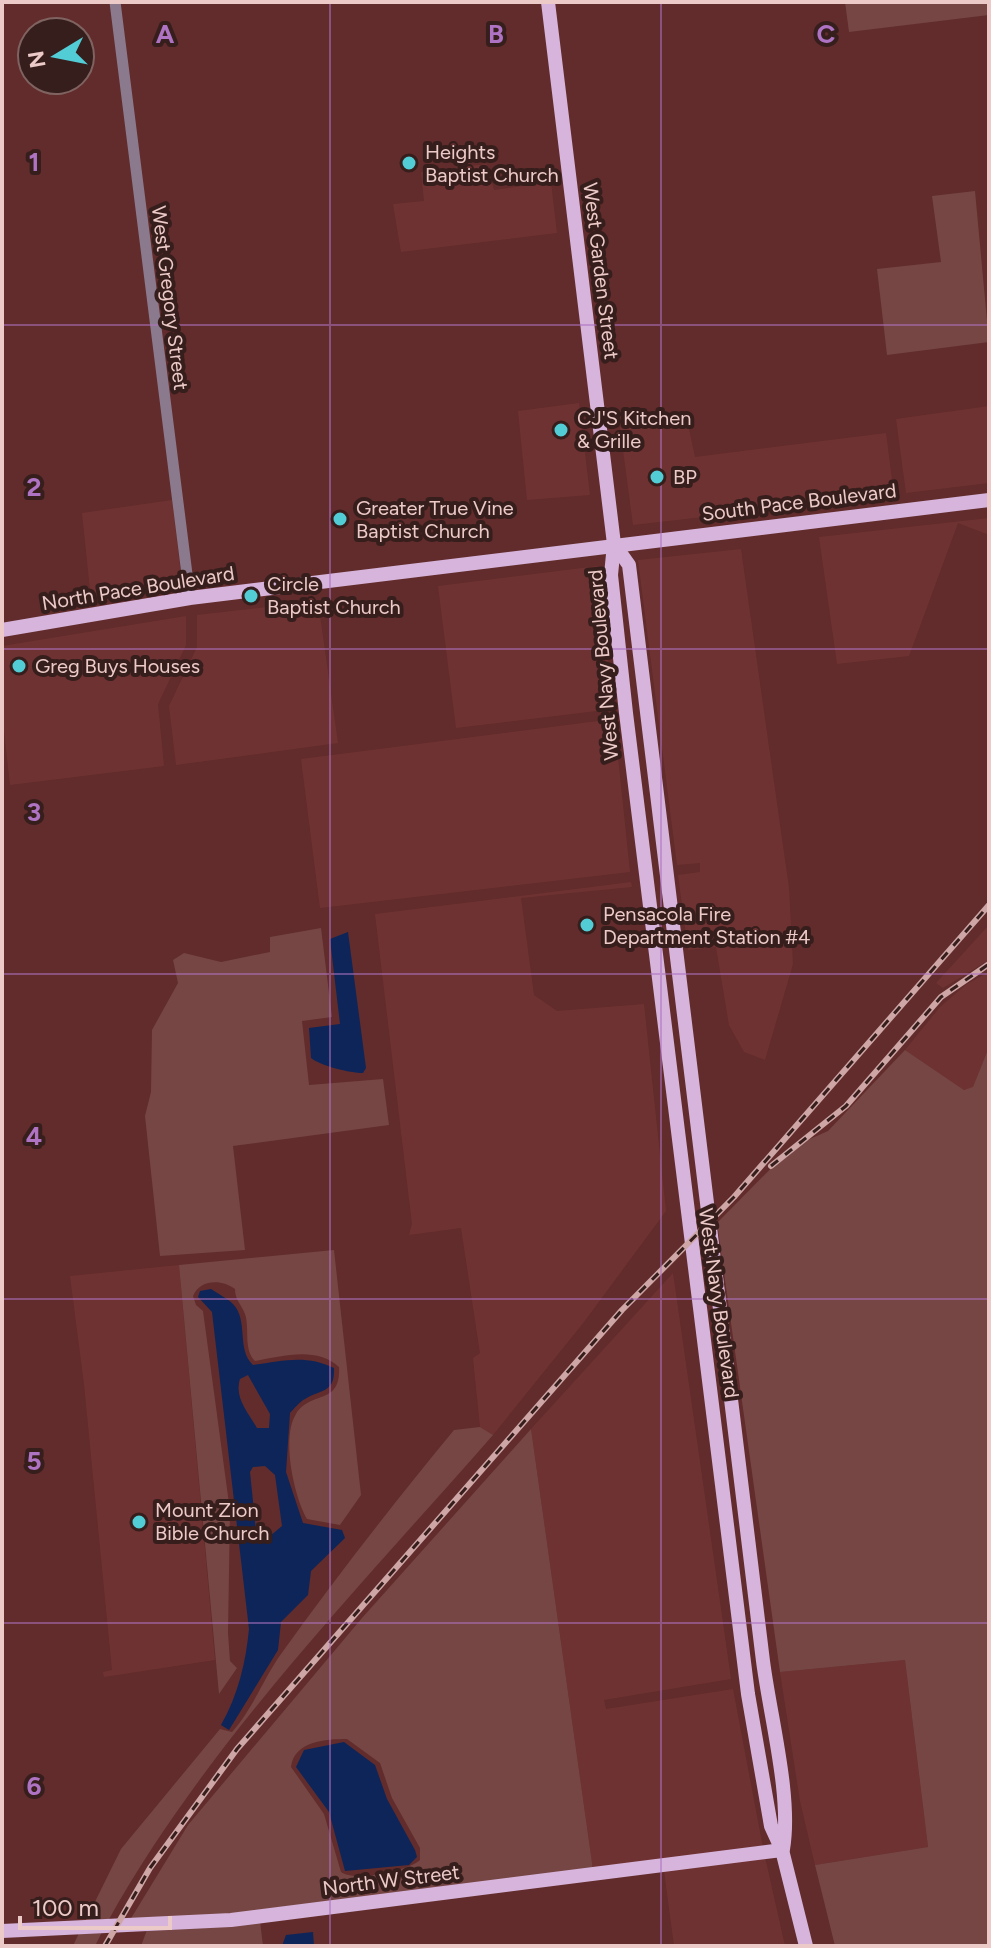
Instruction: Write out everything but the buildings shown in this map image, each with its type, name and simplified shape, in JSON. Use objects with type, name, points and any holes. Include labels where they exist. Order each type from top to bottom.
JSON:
[{"type":"main road","name":"West Garden Street","points":[[548,2],[614,544]]},
{"type":"main road","name":"South Pace Boulevard","points":[[614,544],[989,500]]},
{"type":"main road","name":"North Pace Boulevard","points":[[2,630],[190,598],[614,544]]},
{"type":"main road","name":"West Navy Boulevard","points":[[614,544],[629,565],[769,1709],[785,1796],[787,1823],[782,1850]]},
{"type":"main road","name":"West Navy Boulevard","points":[[614,544],[611,575],[693,1262],[753,1727],[771,1826],[782,1850],[806,1946]]},
{"type":"main road","name":"North W Street","points":[[2,1931],[231,1920],[782,1850]]},
{"type":"street","name":"West Gregory Street","points":[[115,2],[190,598]]},
{"type":"shaded area","points":[[845,2],[989,2],[989,15],[849,32]]},
{"type":"shaded area","points":[[487,164],[494,190],[551,182],[557,233],[401,252],[393,204],[424,201],[421,172]]},
{"type":"shaded area","points":[[975,191],[989,342],[887,355],[877,269],[941,262],[932,196]]},
{"type":"shaded area","points":[[579,403],[590,495],[527,500],[518,411]]},
{"type":"shaded area","points":[[989,406],[989,483],[906,493],[896,419]]},
{"type":"shaded area","points":[[687,420],[695,457],[886,433],[894,495],[633,525],[620,427]]},
{"type":"shaded area","points":[[172,500],[182,583],[91,599],[82,513]]},
{"type":"shaded area","points":[[989,518],[989,535],[958,523],[909,656],[837,664],[819,537]]},
{"type":"shaded area","points":[[741,549],[789,888],[793,964],[765,1060],[744,1052],[729,1025],[716,947],[688,950],[678,875],[700,872],[700,863],[677,865],[638,560]]},
{"type":"shaded area","points":[[598,566],[613,709],[456,728],[438,586]]},
{"type":"shaded area","points":[[318,601],[338,743],[176,765],[169,706],[197,647],[197,615]]},
{"type":"shaded area","points":[[186,616],[186,645],[158,704],[164,766],[10,785],[2,713],[2,646]]},
{"type":"shaded area","points":[[614,719],[630,872],[320,908],[301,759]]},
{"type":"shaded area","points":[[631,882],[632,887],[521,898],[534,995],[557,1011],[644,1004],[666,1211],[584,1322],[493,1435],[480,1427],[473,1358],[480,1353],[461,1228],[409,1235],[412,1224],[375,914]]},
{"type":"shaded area","points":[[989,925],[989,960],[943,988],[936,983]]},
{"type":"shaded area","points":[[321,928],[332,1017],[302,1021],[309,1085],[383,1079],[389,1125],[233,1146],[245,1250],[160,1256],[145,1116],[151,1092],[152,1030],[178,983],[173,960],[184,953],[221,962],[270,952],[270,937]]},
{"type":"shaded area","points":[[989,972],[989,1047],[973,1088],[964,1090],[905,1050],[940,1007],[967,984]]},
{"type":"shaded area","points":[[989,1047],[989,1946],[835,1946],[815,1865],[928,1847],[905,1660],[780,1672],[717,1223],[792,1147],[828,1131],[905,1050],[964,1090],[973,1087]]},
{"type":"shaded area","points":[[334,1250],[361,1495],[340,1525],[307,1519],[298,1497],[289,1452],[296,1414],[309,1402],[330,1393],[338,1379],[339,1367],[320,1356],[299,1354],[255,1361],[249,1351],[245,1314],[235,1289],[224,1283],[212,1282],[201,1286],[193,1296],[196,1305],[203,1311],[230,1511],[228,1633],[230,1661],[237,1668],[219,1694],[179,1265]]},
{"type":"shaded area","points":[[179,1265],[215,1660],[104,1677],[103,1672],[112,1670],[84,1384],[70,1276]]},
{"type":"shaded area","points":[[673,1273],[731,1679],[604,1700],[606,1709],[733,1689],[763,1848],[593,1870],[531,1429]]},
{"type":"shaded area","points":[[480,1427],[493,1435],[338,1609],[238,1729],[147,1855],[108,1921],[85,1922],[121,1849],[220,1729],[232,1732],[281,1654],[409,1485],[454,1430]]},
{"type":"shaded area","points":[[531,1429],[593,1870],[230,1915],[130,1920],[188,1825],[362,1618]],"holes":[[[347,1739],[380,1763],[392,1798],[420,1848],[420,1860],[381,1874],[348,1875],[341,1872],[324,1814],[291,1767],[293,1758],[312,1743]]]},
{"type":"shaded area","points":[[905,1660],[928,1847],[815,1865],[800,1801],[780,1672]]},
{"type":"shaded area","points":[[765,1857],[785,1946],[674,1946],[664,1871]]},
{"type":"shaded area","points":[[260,1921],[263,1946],[141,1946],[147,1930]]},
{"type":"shaded area","points":[[102,1932],[95,1946],[73,1946],[79,1933]]},
{"type":"water","points":[[348,932],[366,1068],[363,1073],[322,1064],[311,1058],[309,1028],[340,1024],[330,939]]},
{"type":"water","points":[[211,1289],[233,1304],[240,1318],[245,1351],[253,1365],[304,1360],[334,1368],[330,1386],[303,1400],[290,1413],[286,1472],[303,1523],[342,1530],[345,1538],[311,1571],[308,1595],[281,1622],[278,1650],[229,1730],[221,1725],[240,1678],[249,1629],[212,1312],[198,1297],[200,1291]],"holes":[[[248,1375],[270,1414],[269,1428],[257,1428],[240,1399],[240,1379]],[[265,1466],[275,1475],[282,1526],[270,1536],[261,1536],[256,1531],[250,1472],[253,1467]]]},
{"type":"water","points":[[344,1742],[375,1765],[387,1799],[415,1850],[417,1857],[409,1865],[345,1871],[329,1812],[296,1767],[304,1750]]},
{"type":"water","points":[[313,1932],[314,1946],[282,1946],[286,1935]]},
{"type":"railway","points":[[105,1946],[150,1868],[237,1749],[622,1310],[734,1197],[989,905]]},
{"type":"railway","points":[[771,1166],[846,1106],[941,997],[989,964]]},
{"type":"place","name":"Heights Baptist Church","points":[[409,163]]},
{"type":"place","name":"CJ'S Kitchen & Grille","points":[[561,430]]},
{"type":"place","name":"BP","points":[[657,477]]},
{"type":"place","name":"Greater True Vine Baptist Church","points":[[340,519]]},
{"type":"place","name":"Circle Baptist Church","points":[[251,596]]},
{"type":"place","name":"Greg Buys Houses","points":[[19,666]]},
{"type":"place","name":"Pensacola Fire Department Station #4","points":[[587,925]]},
{"type":"place","name":"Mount Zion Bible Church","points":[[139,1522]]}]
